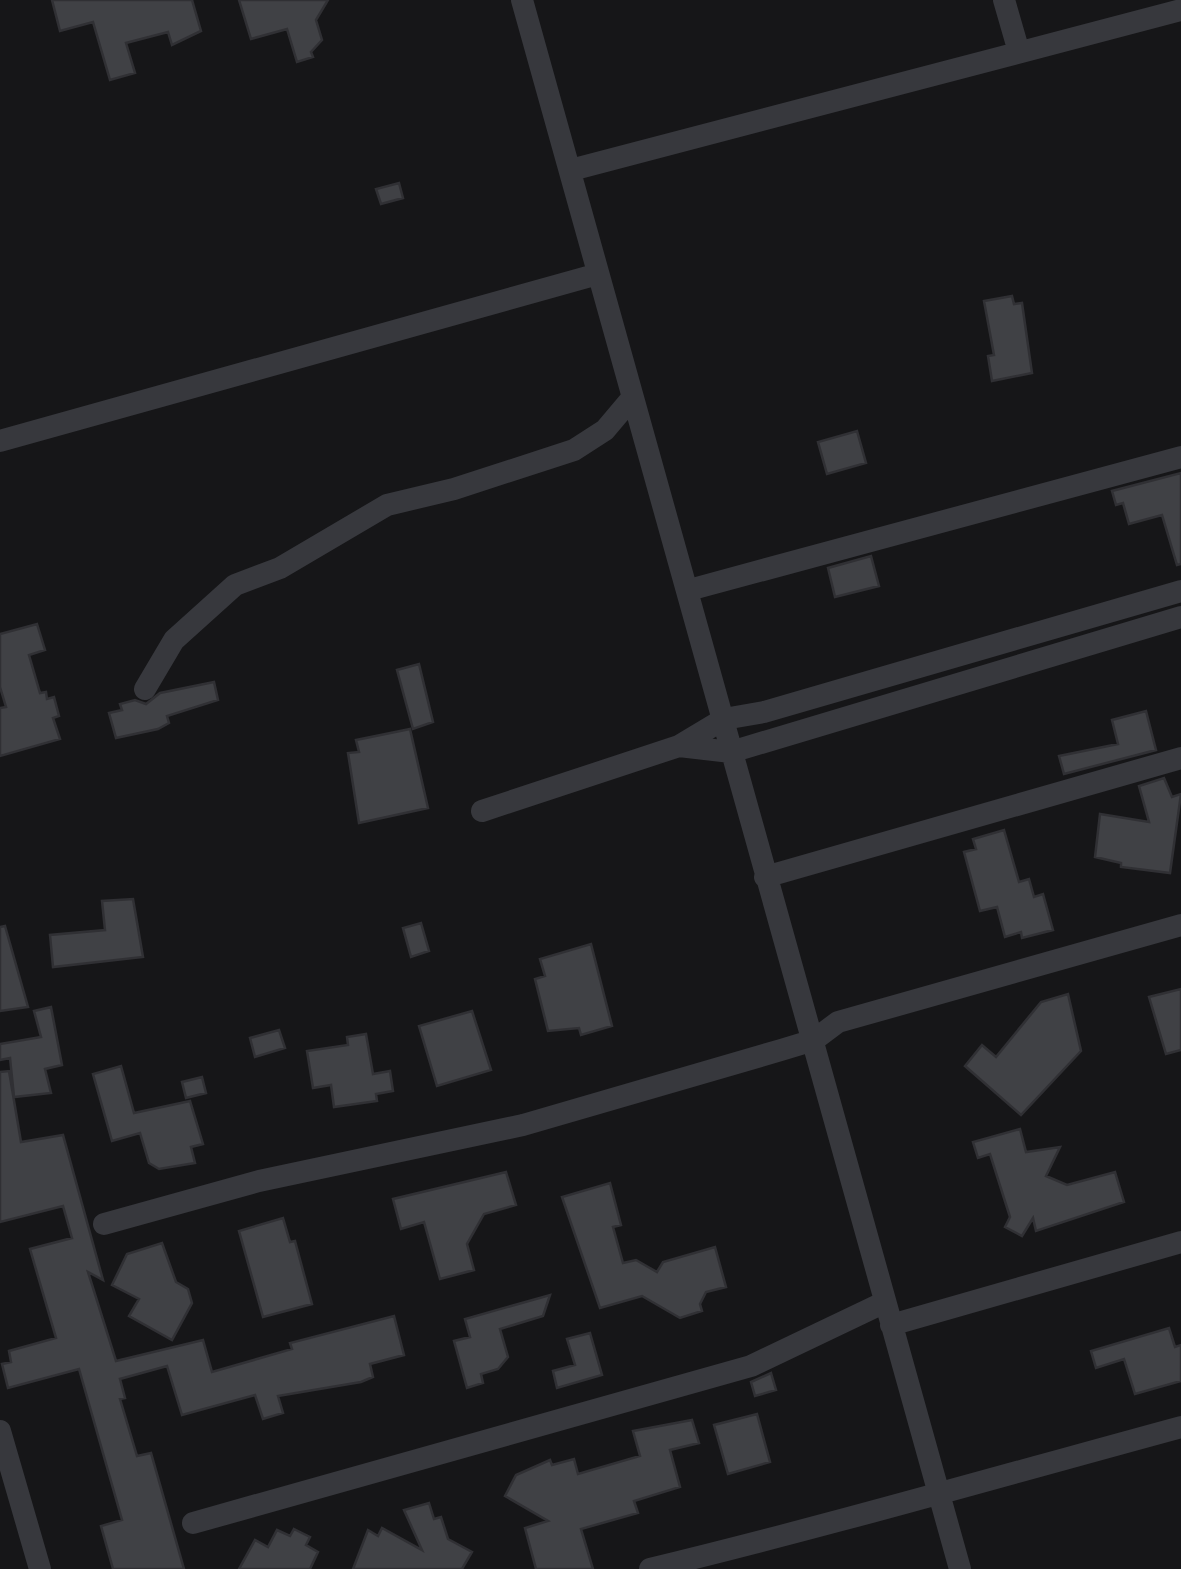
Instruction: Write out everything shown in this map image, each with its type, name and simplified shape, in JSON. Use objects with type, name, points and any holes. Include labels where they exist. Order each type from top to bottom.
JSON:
[{"type":"street","points":[[522,0],[960,1569]]},
{"type":"street","points":[[1004,0],[1018,52]]},
{"type":"street","points":[[571,170],[1181,10]]},
{"type":"street","points":[[0,441],[598,274]]},
{"type":"street","points":[[145,690],[174,640],[235,586],[280,568],[387,505],[454,489],[574,450],[605,430],[632,398]]},
{"type":"street","points":[[689,590],[1181,457]]},
{"type":"street","points":[[482,811],[678,746],[724,719],[764,712],[1181,590]]},
{"type":"street","points":[[678,746],[731,752],[952,682],[1170,620],[1153,599]]},
{"type":"street","points":[[1047,630],[1054,653]]},
{"type":"street","points":[[946,658],[952,682]]},
{"type":"street","points":[[765,876],[1181,758]]},
{"type":"street","points":[[104,1224],[259,1181],[523,1125],[814,1040],[838,1022],[1181,925]]},
{"type":"street","points":[[193,1523],[751,1366],[888,1313],[1181,1242]]},
{"type":"street","points":[[650,1569],[781,1539],[938,1490],[1181,1427]]},
{"type":"street","points":[[0,1431],[40,1569]]},
{"type":"building","points":[[52,0],[192,0],[201,31],[172,45],[168,32],[126,43],[135,73],[110,80],[93,22],[60,31]]},
{"type":"building","points":[[239,0],[328,0],[316,20],[322,40],[311,52],[313,57],[297,62],[287,29],[251,39]]},
{"type":"building","points":[[399,183],[403,198],[381,204],[376,189]]},
{"type":"building","points":[[1012,296],[1014,304],[1022,303],[1032,373],[992,381],[988,356],[994,355],[984,301]]},
{"type":"building","points":[[857,431],[866,463],[827,474],[818,442]]},
{"type":"building","points":[[1181,473],[1181,564],[1177,565],[1162,515],[1129,524],[1123,503],[1116,505],[1112,491]]},
{"type":"building","points":[[871,556],[879,586],[835,597],[828,568]]},
{"type":"building","points":[[37,624],[45,650],[29,655],[40,693],[46,692],[47,699],[54,697],[59,716],[53,718],[60,739],[0,756],[0,708],[6,707],[0,687],[0,634]]},
{"type":"building","points":[[419,664],[433,722],[413,729],[397,670]]},
{"type":"building","points":[[214,682],[218,700],[167,716],[169,723],[158,729],[116,738],[109,713],[122,710],[120,704],[135,700],[146,704],[160,693]]},
{"type":"building","points":[[1146,711],[1156,750],[1064,774],[1059,756],[1118,744],[1112,720]]},
{"type":"building","points":[[410,729],[428,808],[359,823],[348,753],[359,752],[356,740]]},
{"type":"building","points":[[1164,778],[1172,797],[1181,794],[1170,873],[1121,867],[1121,863],[1095,857],[1100,814],[1149,822],[1139,786]]},
{"type":"building","points":[[1004,830],[1019,882],[1029,879],[1034,897],[1043,894],[1053,930],[1022,938],[1021,932],[1005,937],[997,907],[980,911],[964,852],[976,849],[973,839]]},
{"type":"building","points":[[133,899],[143,957],[53,967],[50,935],[105,930],[102,901]]},
{"type":"building","points":[[421,923],[429,951],[411,957],[403,928]]},
{"type":"building","points":[[5,926],[28,1007],[0,1011],[0,927]]},
{"type":"building","points":[[591,944],[612,1026],[581,1035],[579,1028],[548,1031],[535,979],[545,976],[540,959]]},
{"type":"building","points":[[1181,989],[1181,1050],[1166,1054],[1149,997]]},
{"type":"building","points":[[1068,994],[1081,1051],[1021,1115],[965,1066],[982,1045],[996,1057],[1041,1002]]},
{"type":"building","points":[[51,1007],[62,1065],[45,1069],[51,1093],[14,1097],[10,1058],[0,1060],[0,1044],[41,1037],[34,1011]]},
{"type":"building","points":[[472,1011],[491,1070],[437,1086],[419,1026]]},
{"type":"building","points":[[279,1030],[285,1048],[255,1057],[250,1038]]},
{"type":"building","points":[[366,1034],[373,1074],[390,1071],[393,1091],[376,1094],[377,1101],[334,1107],[331,1085],[313,1088],[307,1051],[348,1045],[347,1037]]},
{"type":"building","points":[[121,1066],[134,1113],[190,1101],[203,1144],[191,1147],[195,1163],[159,1169],[149,1163],[140,1133],[112,1141],[93,1074]]},
{"type":"building","points":[[9,1071],[21,1142],[63,1135],[103,1280],[88,1272],[116,1361],[203,1340],[212,1372],[292,1349],[290,1343],[394,1316],[404,1355],[370,1364],[373,1377],[361,1382],[278,1396],[283,1413],[263,1419],[255,1395],[182,1415],[167,1366],[120,1379],[125,1398],[120,1399],[137,1456],[151,1453],[184,1569],[113,1569],[101,1526],[122,1520],[79,1369],[8,1388],[2,1364],[11,1362],[9,1351],[56,1338],[30,1249],[72,1238],[63,1206],[0,1222],[0,1072]]},
{"type":"building","points":[[202,1077],[206,1093],[186,1098],[182,1082]]},
{"type":"building","points":[[1020,1129],[1026,1152],[1060,1147],[1046,1176],[1067,1185],[1115,1172],[1124,1202],[1036,1231],[1033,1218],[1022,1236],[1005,1227],[1010,1217],[990,1154],[978,1158],[973,1142]]},
{"type":"building","points":[[506,1172],[516,1205],[484,1214],[467,1244],[474,1270],[440,1279],[424,1222],[401,1229],[393,1199]]},
{"type":"building","points":[[610,1183],[621,1225],[613,1227],[623,1263],[636,1260],[657,1272],[663,1262],[715,1247],[726,1287],[706,1292],[700,1304],[702,1311],[680,1318],[642,1296],[600,1308],[562,1197]]},
{"type":"building","points":[[283,1218],[290,1242],[295,1241],[312,1304],[263,1317],[239,1231]]},
{"type":"building","points":[[162,1243],[176,1282],[188,1289],[192,1303],[172,1340],[129,1316],[139,1299],[112,1285],[127,1254]]},
{"type":"building","points":[[550,1295],[543,1316],[500,1329],[508,1357],[498,1369],[481,1374],[483,1383],[467,1388],[454,1341],[470,1337],[465,1319]]},
{"type":"building","points":[[1169,1328],[1175,1347],[1181,1345],[1181,1381],[1135,1394],[1124,1359],[1096,1368],[1091,1351]]},
{"type":"building","points":[[590,1333],[602,1375],[557,1388],[553,1371],[575,1365],[567,1339]]},
{"type":"building","points":[[771,1373],[776,1390],[755,1396],[751,1382]]},
{"type":"building","points":[[757,1414],[770,1462],[728,1474],[714,1425]]},
{"type":"building","points":[[692,1420],[699,1443],[670,1450],[680,1487],[634,1501],[638,1513],[581,1529],[593,1569],[536,1569],[525,1528],[548,1521],[505,1496],[516,1475],[550,1460],[552,1465],[574,1459],[578,1474],[640,1456],[633,1431]]},
{"type":"building","points":[[429,1503],[434,1519],[441,1517],[448,1539],[472,1552],[462,1569],[353,1569],[368,1530],[378,1536],[382,1528],[422,1550],[404,1510]]},
{"type":"building","points":[[294,1529],[310,1537],[306,1545],[318,1552],[310,1569],[239,1569],[255,1540],[268,1547],[277,1530],[290,1536]]}]
